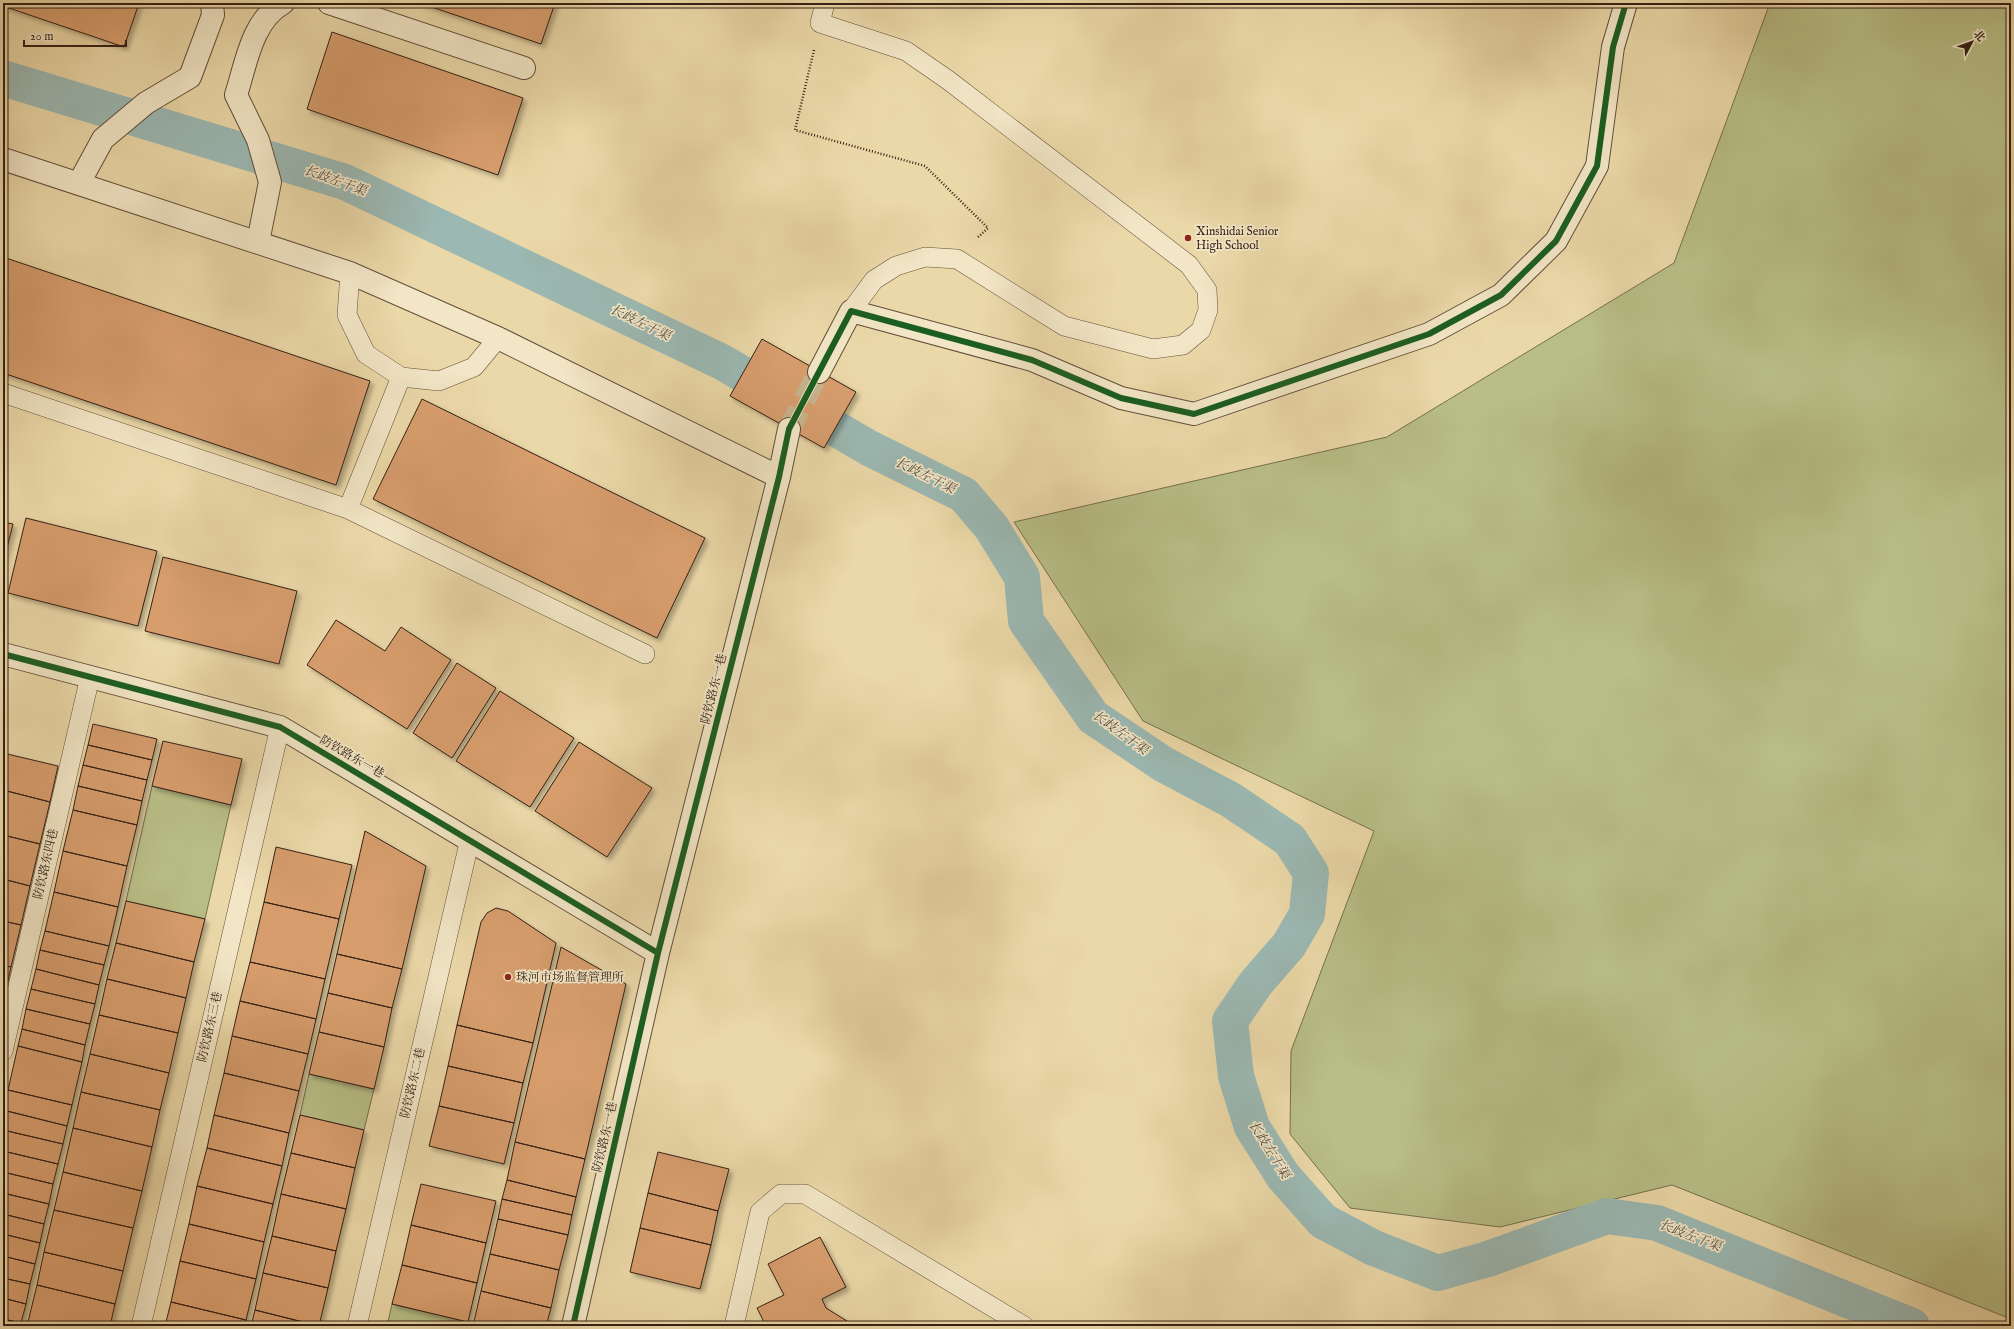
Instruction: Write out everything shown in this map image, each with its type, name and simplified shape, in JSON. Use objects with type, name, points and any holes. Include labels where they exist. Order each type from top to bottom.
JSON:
[{"type":"street","points":[[78,183],[103,139],[146,103],[190,77],[213,16],[212,3]]},
{"type":"street","points":[[258,242],[270,182],[258,140],[236,95],[256,32],[272,9],[283,3]]},
{"type":"street","points":[[329,3],[524,68]]},
{"type":"street","points":[[820,372],[851,311],[1032,360],[1121,398],[1194,414],[1430,334],[1501,295],[1556,241],[1597,166],[1613,47],[1626,3]]},
{"type":"street","points":[[3,159],[350,273],[498,338],[779,477]]},
{"type":"street","name":"防钦路东一巷","points":[[573,1326],[658,953],[790,429]]},
{"type":"street","name":"防钦路东一巷","points":[[3,654],[280,728],[470,839],[658,953]]},
{"type":"lane","points":[[825,3],[820,22],[906,51],[948,80],[1189,265],[1207,290],[1208,310],[1200,330],[1183,345],[1153,349],[1064,326],[957,259],[925,257],[896,266],[874,280],[851,311]]},
{"type":"lane","points":[[350,273],[347,315],[366,354],[401,377],[439,381],[474,366],[498,338]]},
{"type":"lane","points":[[348,508],[401,377]]},
{"type":"lane","points":[[3,393],[348,508],[646,654]]},
{"type":"lane","name":"防钦路东四巷","points":[[3,1051],[90,677]]},
{"type":"lane","name":"防钦路东三巷","points":[[141,1326],[280,728]]},
{"type":"lane","name":"防钦路东二巷","points":[[357,1326],[470,839]]},
{"type":"lane","points":[[734,1326],[760,1212],[781,1194],[805,1194],[1024,1326]]},
{"type":"path","points":[[820,22],[795,130],[925,166],[988,228],[957,259]]},
{"type":"green space","points":[[1770,3],[2011,3],[2011,1319],[1672,1185],[1500,1227],[1350,1208],[1290,1134],[1291,1051],[1374,831],[1143,721],[1014,522],[1387,437],[1674,263]]},
{"type":"green space","points":[[152,786],[231,805],[205,919],[126,901]]},
{"type":"green space","points":[[309,1074],[374,1089],[364,1130],[300,1115]]},
{"type":"green space","points":[[392,1304],[468,1322],[467,1326],[387,1326]]},
{"type":"building","points":[[3,3],[139,3],[124,47],[3,6]]},
{"type":"building","points":[[420,3],[555,3],[541,44]]},
{"type":"building","points":[[332,32],[523,98],[498,175],[307,109]]},
{"type":"building","points":[[3,257],[370,381],[336,485],[3,373]]},
{"type":"building","points":[[762,339],[856,392],[824,448],[730,396]]},
{"type":"building","points":[[422,399],[705,538],[657,638],[373,499]]},
{"type":"building","points":[[26,518],[157,551],[138,626],[8,593]]},
{"type":"building","points":[[3,522],[13,524],[3,564]]},
{"type":"building","points":[[163,557],[297,591],[279,664],[145,631]]},
{"type":"building","points":[[336,620],[385,651],[401,627],[451,660],[407,729],[307,665]]},
{"type":"building","points":[[457,663],[496,688],[452,758],[413,733]]},
{"type":"building","points":[[500,691],[574,738],[530,807],[456,761]]},
{"type":"building","points":[[93,724],[157,739],[152,760],[88,745]]},
{"type":"building","points":[[163,741],[242,759],[231,805],[152,786]]},
{"type":"building","points":[[579,742],[652,788],[607,857],[535,811]]},
{"type":"building","points":[[88,745],[152,760],[147,780],[83,765]]},
{"type":"building","points":[[3,753],[58,766],[50,802],[3,790]]},
{"type":"building","points":[[83,765],[147,780],[142,801],[78,786]]},
{"type":"building","points":[[78,786],[142,801],[137,825],[73,810]]},
{"type":"building","points":[[3,790],[50,802],[40,844],[3,835]]},
{"type":"building","points":[[73,810],[137,825],[127,866],[63,851]]},
{"type":"building","points":[[365,831],[426,866],[402,969],[337,954]]},
{"type":"building","points":[[3,835],[40,844],[30,886],[3,879]]},
{"type":"building","points":[[276,847],[352,865],[339,919],[264,902]]},
{"type":"building","points":[[63,851],[127,866],[118,907],[54,892]]},
{"type":"building","points":[[3,879],[30,886],[21,925],[3,921]]},
{"type":"building","points":[[54,892],[118,907],[109,946],[45,931]]},
{"type":"building","points":[[126,901],[205,919],[194,962],[116,943]]},
{"type":"building","points":[[264,902],[339,919],[325,979],[250,962]]},
{"type":"building","points":[[496,908],[508,911],[556,943],[533,1043],[457,1025],[481,922],[487,913]]},
{"type":"building","points":[[3,921],[21,925],[11,967],[3,965]]},
{"type":"building","points":[[45,931],[109,946],[104,965],[40,950]]},
{"type":"building","points":[[116,943],[194,962],[186,998],[107,979]]},
{"type":"building","points":[[561,947],[626,984],[585,1159],[515,1142]]},
{"type":"building","points":[[40,950],[104,965],[99,985],[36,969]]},
{"type":"building","points":[[337,954],[402,969],[392,1008],[328,993]]},
{"type":"building","points":[[250,962],[325,979],[316,1019],[240,1001]]},
{"type":"building","points":[[3,965],[11,967],[3,1003]]},
{"type":"building","points":[[36,969],[99,985],[95,1004],[31,989]]},
{"type":"building","points":[[107,979],[186,998],[178,1033],[99,1015]]},
{"type":"building","points":[[31,989],[95,1004],[90,1024],[26,1009]]},
{"type":"building","points":[[328,993],[392,1008],[384,1047],[319,1032]]},
{"type":"building","points":[[240,1001],[316,1019],[308,1054],[232,1036]]},
{"type":"building","points":[[26,1009],[90,1024],[85,1045],[22,1029]]},
{"type":"building","points":[[99,1015],[178,1033],[169,1073],[90,1054]]},
{"type":"building","points":[[457,1025],[533,1043],[523,1083],[448,1066]]},
{"type":"building","points":[[22,1029],[85,1045],[82,1062],[18,1046]]},
{"type":"building","points":[[319,1032],[384,1047],[374,1089],[309,1074]]},
{"type":"building","points":[[232,1036],[308,1054],[299,1091],[224,1073]]},
{"type":"building","points":[[18,1046],[82,1062],[72,1105],[8,1090]]},
{"type":"building","points":[[90,1054],[169,1073],[160,1110],[81,1092]]},
{"type":"building","points":[[448,1066],[523,1083],[514,1123],[439,1106]]},
{"type":"building","points":[[224,1073],[299,1091],[289,1133],[214,1115]]},
{"type":"building","points":[[8,1090],[72,1105],[67,1126],[3,1110]]},
{"type":"building","points":[[81,1092],[160,1110],[152,1147],[73,1128]]},
{"type":"building","points":[[439,1106],[514,1123],[504,1164],[429,1146]]},
{"type":"building","points":[[3,1110],[67,1126],[63,1144],[3,1130]]},
{"type":"building","points":[[214,1115],[289,1133],[282,1166],[207,1148]]},
{"type":"building","points":[[300,1115],[364,1130],[355,1168],[291,1153]]},
{"type":"building","points":[[73,1128],[152,1147],[142,1191],[63,1172]]},
{"type":"building","points":[[3,1130],[63,1144],[58,1164],[3,1151]]},
{"type":"building","points":[[515,1142],[585,1159],[576,1197],[507,1180]]},
{"type":"building","points":[[207,1148],[282,1166],[273,1204],[197,1186]]},
{"type":"building","points":[[3,1151],[58,1164],[53,1184],[3,1172]]},
{"type":"building","points":[[658,1152],[729,1169],[718,1211],[648,1193]]},
{"type":"building","points":[[291,1153],[355,1168],[346,1209],[281,1194]]},
{"type":"building","points":[[3,1172],[53,1184],[49,1204],[3,1193]]},
{"type":"building","points":[[63,1172],[142,1191],[133,1228],[54,1210]]},
{"type":"building","points":[[507,1180],[576,1197],[572,1215],[502,1199]]},
{"type":"building","points":[[421,1184],[496,1201],[486,1243],[411,1225]]},
{"type":"building","points":[[197,1186],[273,1204],[264,1242],[189,1224]]},
{"type":"building","points":[[3,1193],[49,1204],[44,1224],[3,1214]]},
{"type":"building","points":[[648,1193],[718,1211],[711,1245],[640,1228]]},
{"type":"building","points":[[281,1194],[346,1209],[336,1251],[272,1236]]},
{"type":"building","points":[[502,1199],[572,1215],[568,1235],[498,1219]]},
{"type":"building","points":[[54,1210],[133,1228],[123,1271],[44,1252]]},
{"type":"building","points":[[3,1214],[44,1224],[40,1243],[3,1234]]},
{"type":"building","points":[[498,1219],[568,1235],[559,1270],[490,1254]]},
{"type":"building","points":[[189,1224],[264,1242],[256,1279],[180,1261]]},
{"type":"building","points":[[411,1225],[486,1243],[477,1283],[402,1265]]},
{"type":"building","points":[[640,1228],[711,1245],[700,1289],[630,1272]]},
{"type":"building","points":[[3,1234],[40,1243],[35,1264],[3,1256]]},
{"type":"building","points":[[272,1236],[336,1251],[328,1288],[263,1273]]},
{"type":"building","points":[[820,1237],[846,1287],[822,1299],[826,1308],[855,1326],[766,1326],[757,1308],[784,1295],[768,1264]]},
{"type":"building","points":[[44,1252],[123,1271],[115,1304],[37,1285]]},
{"type":"building","points":[[490,1254],[559,1270],[551,1308],[481,1291]]},
{"type":"building","points":[[3,1256],[35,1264],[30,1284],[3,1278]]},
{"type":"building","points":[[180,1261],[256,1279],[246,1320],[171,1302]]},
{"type":"building","points":[[402,1265],[477,1283],[468,1322],[392,1304]]},
{"type":"building","points":[[263,1273],[328,1288],[319,1326],[255,1310]]},
{"type":"building","points":[[3,1278],[30,1284],[26,1304],[3,1298]]},
{"type":"building","points":[[37,1285],[115,1304],[110,1326],[43,1326],[28,1322]]},
{"type":"building","points":[[481,1291],[551,1308],[546,1326],[473,1326]]},
{"type":"building","points":[[3,1298],[26,1304],[21,1323],[3,1319]]},
{"type":"building","points":[[171,1302],[246,1320],[245,1326],[165,1326]]},
{"type":"building","points":[[255,1310],[319,1326],[251,1326]]},
{"type":"building","points":[[3,1319],[21,1323],[21,1326],[3,1326]]},
{"type":"waterway","name":"长歧左干渠","points":[[3,78],[345,182],[722,362],[869,448],[964,495],[992,528],[1022,577],[1026,621],[1093,717],[1163,764],[1231,800],[1290,840],[1311,873],[1307,914],[1289,945],[1256,983],[1230,1021],[1236,1076],[1252,1127],[1283,1176],[1323,1221],[1374,1248],[1438,1273],[1488,1259],[1607,1216],[1657,1223],[1912,1326]]},
{"type":"tunnel","points":[[789,429],[819,372]]},
{"type":"cycle path","points":[[658,953],[779,477],[789,429],[851,311],[1032,360],[1121,398],[1194,414],[1429,334],[1501,295],[1556,241],[1597,166],[1613,47],[1626,3]]},
{"type":"cycle path","points":[[3,654],[280,727],[658,953],[573,1326]]},
{"type":"place","name":"Xinshidai Senior High School","points":[[1188,238]]},
{"type":"place","name":"珠河市场监督管理所","points":[[508,977]]}]
